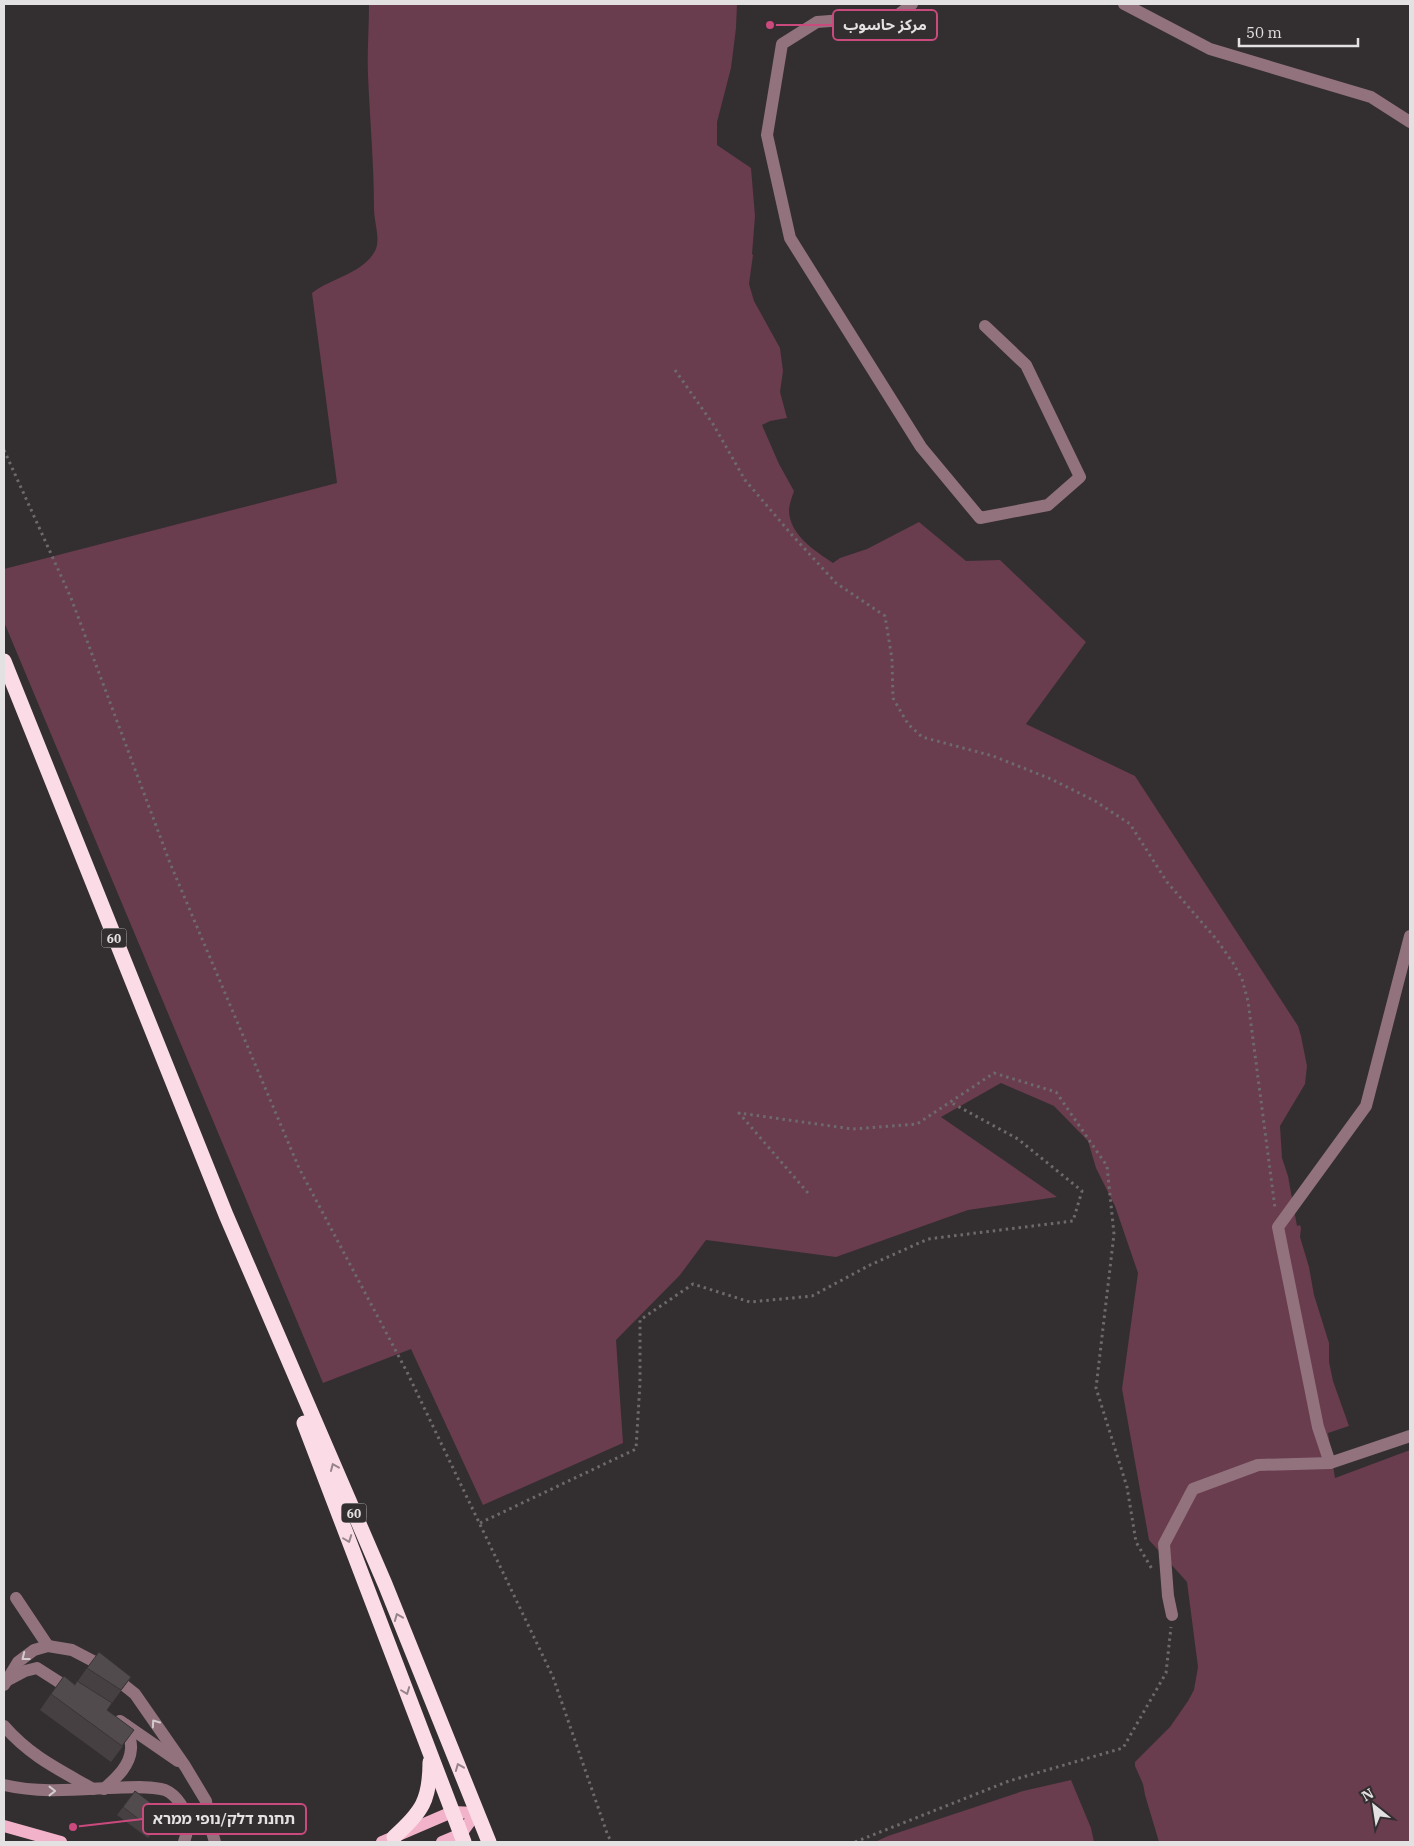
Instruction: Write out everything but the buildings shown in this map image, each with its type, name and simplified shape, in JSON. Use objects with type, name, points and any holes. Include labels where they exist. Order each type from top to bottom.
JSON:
[{"type":"highway","name":"60","points":[[4,661],[226,1215],[463,1838]]},
{"type":"highway","name":"60","points":[[226,1215],[385,1584],[488,1842]]},
{"type":"highway","points":[[388,1840],[411,1822],[425,1800],[430,1777],[430,1755]]},
{"type":"main road","points":[[388,1840],[452,1812],[476,1813],[463,1838],[442,1842]]},
{"type":"main road","points":[[4,1826],[62,1842]]},
{"type":"street","points":[[912,4],[897,16],[817,22],[782,44],[767,135],[790,238],[921,447],[980,518],[1048,505],[1080,477],[1026,365],[985,326]]},
{"type":"street","points":[[1124,4],[1210,49],[1371,97],[1410,122]]},
{"type":"street","points":[[1330,1463],[1318,1427],[1278,1227],[1366,1106],[1410,936]]},
{"type":"street","points":[[1172,1615],[1168,1596],[1164,1544],[1193,1489],[1258,1465],[1330,1463],[1410,1436]]},
{"type":"street","points":[[16,1598],[48,1646]]},
{"type":"street","points":[[4,1684],[18,1662],[34,1650],[48,1646],[72,1650],[95,1662],[135,1694],[185,1766],[206,1801],[209,1822],[215,1842]]},
{"type":"street","points":[[4,1684],[25,1671],[37,1668],[85,1699]]},
{"type":"street","points":[[110,1714],[185,1766]]},
{"type":"street","points":[[99,1789],[119,1776],[127,1762],[132,1748],[126,1725]]},
{"type":"street","points":[[4,1726],[18,1741],[41,1760],[99,1789]]},
{"type":"street","points":[[4,1785],[49,1791],[150,1788],[166,1791],[177,1799],[184,1810],[188,1822],[188,1831],[184,1842]]},
{"type":"path","points":[[675,370],[713,424],[745,480],[836,583],[885,616],[892,659],[893,698],[908,724],[922,736],[993,756],[1051,779],[1095,801],[1130,824],[1167,882],[1233,963],[1242,979],[1248,1001],[1278,1227]]},
{"type":"path","points":[[4,450],[72,598],[170,863],[299,1168],[407,1372],[553,1676],[608,1836],[612,1842]]},
{"type":"path","points":[[808,1193],[739,1113],[852,1129],[917,1124],[994,1073],[1056,1092],[1107,1166],[1114,1234],[1096,1388],[1127,1487],[1136,1542],[1154,1573]]},
{"type":"path","points":[[480,1524],[636,1449],[640,1384],[640,1320],[693,1284],[750,1302],[812,1296],[870,1265],[928,1239],[1073,1221],[1082,1191],[1018,1139],[950,1102]]},
{"type":"path","points":[[855,1842],[1009,1781],[1122,1748],[1166,1673],[1172,1615]]},
{"type":"shaded area","points":[[369,4],[737,4],[731,68],[717,122],[717,145],[751,168],[755,216],[749,284],[754,301],[780,348],[783,371],[780,392],[787,418],[770,421],[762,425],[779,464],[794,491],[789,511],[790,520],[798,535],[818,553],[833,563],[840,558],[867,549],[919,522],[966,561],[1000,560],[1086,642],[1026,724],[1135,776],[1298,1026],[1307,1066],[1305,1084],[1280,1126],[1282,1158],[1288,1176],[1297,1226],[1300,1225],[1301,1228],[1300,1237],[1309,1267],[1314,1295],[1329,1343],[1329,1362],[1333,1381],[1349,1426],[1328,1433],[1335,1478],[1410,1450],[1410,1842],[1159,1842],[1135,1762],[1170,1727],[1188,1701],[1194,1690],[1198,1667],[1187,1582],[1149,1540],[1122,1389],[1138,1273],[1115,1206],[1096,1168],[1088,1141],[1054,1106],[1001,1083],[941,1117],[1057,1197],[968,1210],[836,1257],[706,1240],[680,1275],[616,1340],[623,1443],[483,1505],[411,1349],[323,1383],[4,622],[4,569],[337,483],[312,293],[362,265],[369,259],[377,247],[368,76]]},
{"type":"shaded area","points":[[1071,1780],[1091,1828],[1094,1842],[875,1842],[1023,1791]]},
{"type":"place","name":"مركز حاسوب","points":[[770,25]]},
{"type":"place","name":"תחנת דלק/נופי ממרא","points":[[73,1827]]}]
